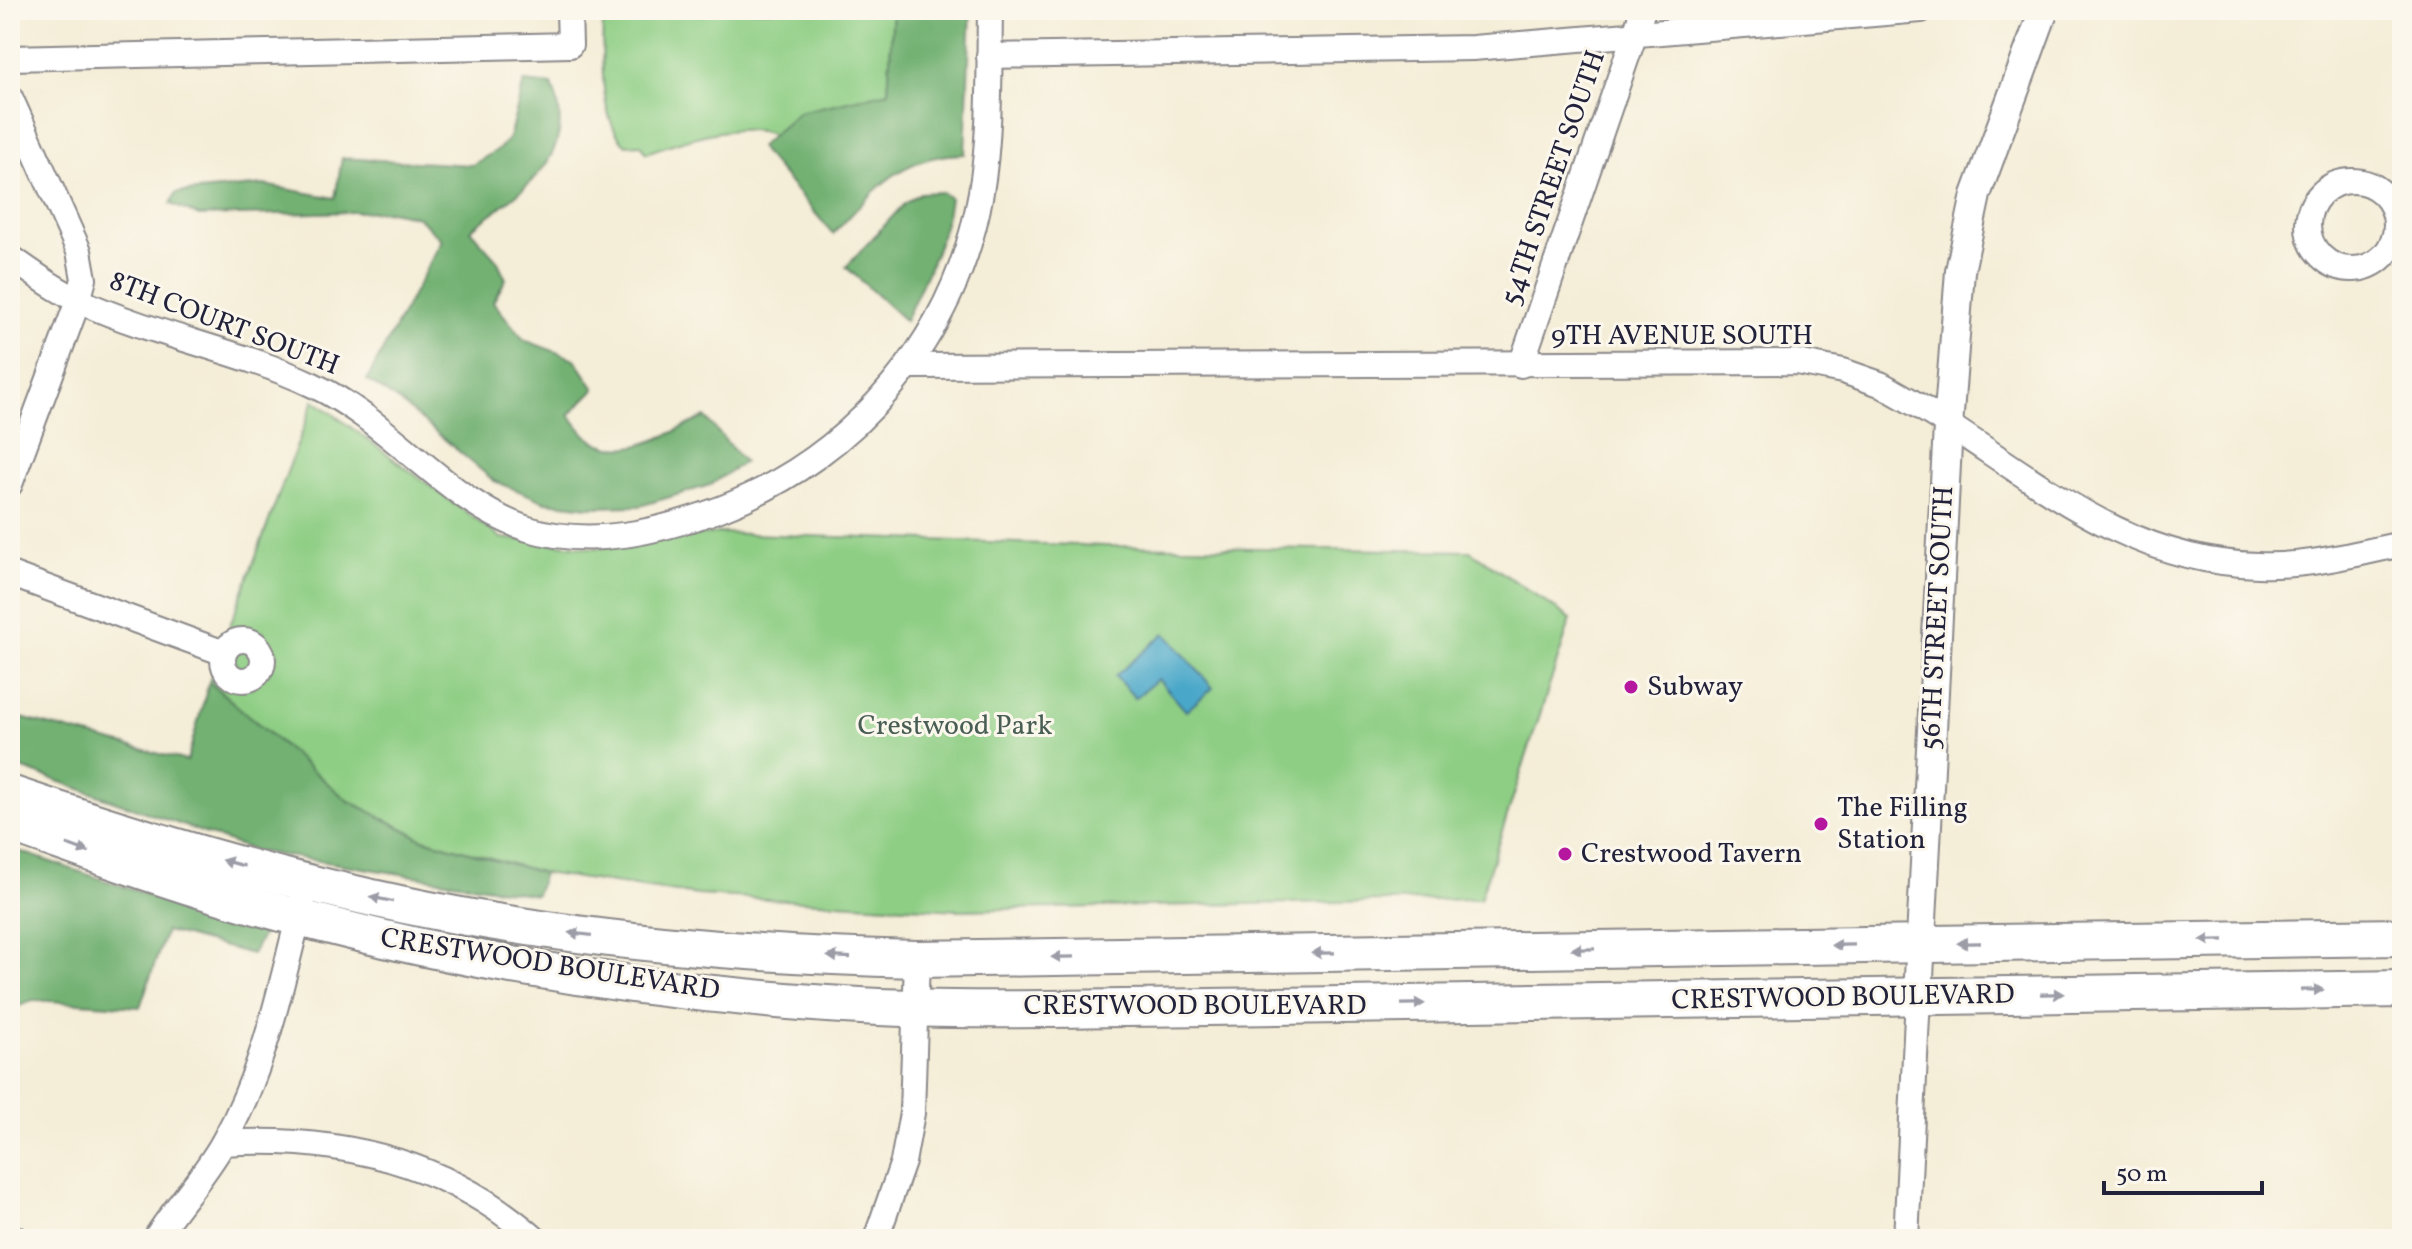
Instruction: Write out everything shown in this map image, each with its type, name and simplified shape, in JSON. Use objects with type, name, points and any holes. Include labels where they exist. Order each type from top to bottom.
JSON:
[{"type":"main road","name":"CRESTWOOD BOULEVARD","points":[[10,794],[166,844],[308,882],[454,914],[553,931],[738,951],[917,959],[2402,937]]},
{"type":"main road","name":"CRESTWOOD BOULEVARD","points":[[10,824],[147,873],[298,918],[389,940],[571,975],[744,997],[830,1004],[1193,1008],[2402,989]]},
{"type":"street","points":[[10,58],[570,45],[569,10]]},
{"type":"street","name":"8TH COURT SOUTH","points":[[10,257],[78,301],[312,385],[376,423],[471,501],[528,529],[575,538],[625,535],[662,528],[766,488],[828,448],[857,424],[910,366],[950,294],[976,216],[985,151],[990,10]]},
{"type":"street","name":"54TH STREET SOUTH","points":[[1521,365],[1643,10]]},
{"type":"street","points":[[989,56],[1473,48],[1921,10]]},
{"type":"street","name":"56TH STREET SOUTH","points":[[1906,1239],[1948,426],[1960,271],[1966,234],[1988,157],[2044,10]]},
{"type":"street","points":[[10,97],[79,251],[84,279],[10,484]]},
{"type":"street","name":"9TH AVENUE SOUTH","points":[[910,366],[1521,365],[1773,361],[1820,365],[1880,384],[2086,515],[2140,542],[2169,551],[2229,563],[2289,565],[2319,562],[2402,544]]},
{"type":"street","points":[[10,574],[224,653]]},
{"type":"street","points":[[155,1239],[223,1143],[257,1072],[308,882]]},
{"type":"street","points":[[876,1239],[909,1138],[914,1088],[917,959]]},
{"type":"street","points":[[223,1143],[301,1142],[391,1158],[472,1193],[535,1239]]},
{"type":"street","points":[[10,1236],[17,1239]]},
{"type":"green space","points":[[603,10],[893,10],[888,93],[799,112],[774,135],[760,131],[727,131],[692,138],[646,153],[640,144],[626,145],[616,133],[610,118],[603,82]]},
{"type":"green space","points":[[893,10],[971,10],[965,154],[942,156],[905,168],[876,190],[833,234],[759,147],[799,112],[888,92]]},
{"type":"green space","points":[[524,82],[552,85],[559,111],[559,133],[541,171],[470,230],[497,260],[506,279],[493,302],[524,340],[575,359],[595,389],[569,415],[586,435],[600,444],[630,447],[646,443],[705,417],[744,462],[710,485],[640,506],[589,507],[546,502],[494,481],[400,402],[367,380],[442,240],[418,217],[390,211],[199,216],[171,204],[176,193],[264,185],[335,198],[342,158],[472,165],[499,149],[509,138]]},
{"type":"green space","points":[[941,192],[950,198],[943,230],[905,321],[846,267],[904,204],[920,193]]},
{"type":"green space","name":"Crestwood Park","points":[[314,400],[501,538],[596,548],[719,533],[1105,546],[1470,551],[1571,619],[1480,899],[959,910],[698,895],[543,873],[423,839],[347,800],[209,682]]},
{"type":"green space","points":[[209,682],[347,800],[423,839],[543,873],[536,895],[255,851],[10,764],[10,715],[187,761]]},
{"type":"green space","points":[[10,848],[263,934],[252,954],[166,931],[140,1007],[33,1000],[10,1010]]},
{"type":"water","points":[[1165,633],[1213,688],[1186,711],[1158,679],[1135,698],[1115,676]]},
{"type":"place","name":"Subway","points":[[1631,687]]},
{"type":"place","name":"The Filling Station","points":[[1821,824]]},
{"type":"place","name":"Crestwood Tavern","points":[[1565,854]]}]
